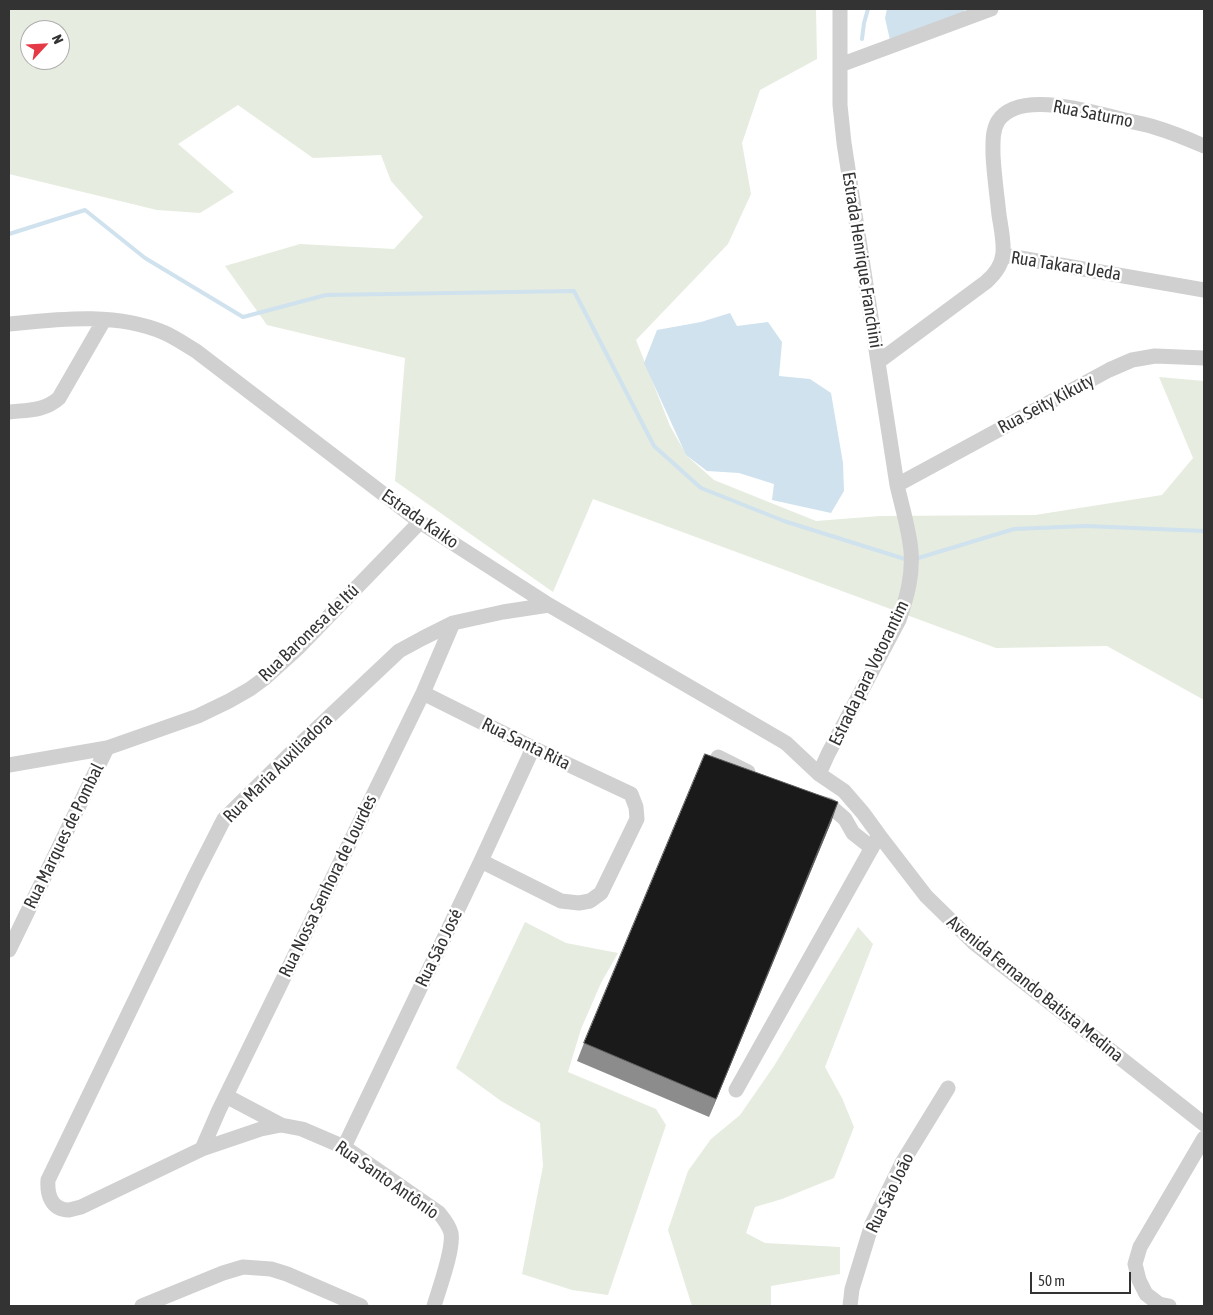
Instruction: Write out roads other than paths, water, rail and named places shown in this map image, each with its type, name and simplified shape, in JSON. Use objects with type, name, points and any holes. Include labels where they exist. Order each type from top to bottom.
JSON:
[{"type":"street","name":"Estrada Henrique Franchini","points":[[840,9],[840,105],[844,143],[902,510]]},
{"type":"street","points":[[840,66],[991,9]]},
{"type":"street","name":"Rua Saturno","points":[[1003,255],[994,176],[993,139],[994,130],[1006,112],[1022,106],[1038,104],[1057,105],[1154,127],[1204,146]]},
{"type":"street","name":"Rua Takara Ueda","points":[[878,362],[990,279],[997,271],[1003,255],[1204,290]]},
{"type":"street","name":"Estrada Kaiko","points":[[9,324],[66,318],[104,320],[138,325],[165,334],[196,351],[420,522],[549,605],[786,743],[819,774]]},
{"type":"street","points":[[9,412],[42,408],[53,404],[104,320]]},
{"type":"street","name":"Rua Seity Kikuty","points":[[897,485],[1109,370],[1132,360],[1155,356],[1204,358]]},
{"type":"street","name":"Estrada para Votorantim","points":[[819,774],[899,620],[907,599],[911,552],[902,510]]},
{"type":"street","name":"Rua Baronesa de Itú","points":[[9,765],[107,748],[198,716],[250,689],[297,649],[420,522]]},
{"type":"street","name":"Rua Maria Auxiliadora","points":[[48,1180],[190,885],[224,819],[399,651],[453,622],[549,605]]},
{"type":"street","name":"Rua Nossa Senhora de Lourdes","points":[[202,1149],[226,1096],[423,693],[453,622]]},
{"type":"street","name":"Rua Santa Rita","points":[[423,693],[630,794],[636,807],[637,818],[601,893],[590,901],[579,904],[561,901],[481,861]]},
{"type":"street","name":"Rua Marques de Pombal","points":[[9,950],[107,748]]},
{"type":"street","name":"Rua São José","points":[[344,1147],[533,748]]},
{"type":"street","points":[[718,757],[759,778]]},
{"type":"street","name":"Avenida Fernando Batista Medina","points":[[819,774],[844,791],[863,813],[875,842],[973,942],[1204,1124]]},
{"type":"street","points":[[736,1090],[875,842],[854,833],[844,819],[828,805],[801,798]]},
{"type":"street","name":"Rua São João","points":[[850,1306],[852,1289],[872,1224],[902,1163],[948,1088]]},
{"type":"street","points":[[226,1096],[281,1125]]},
{"type":"street","name":"Rua Santo Antônio","points":[[48,1180],[47,1190],[51,1201],[59,1208],[68,1210],[81,1207],[202,1149],[261,1129],[281,1125],[302,1129],[344,1147],[439,1213],[447,1222],[451,1232],[452,1244],[434,1306]]},
{"type":"street","points":[[1169,1306],[1159,1304],[1146,1294],[1138,1280],[1135,1264],[1140,1248],[1204,1138]]},
{"type":"street","points":[[142,1306],[223,1273],[244,1267],[271,1269],[287,1274],[362,1306]]},
{"type":"water","points":[[887,9],[966,9],[959,16],[890,40],[885,18]]},
{"type":"water","points":[[730,313],[737,326],[768,322],[782,342],[779,376],[810,379],[831,393],[843,463],[844,491],[831,513],[772,500],[774,484],[739,473],[707,471],[686,455],[644,363],[657,330],[701,322]]},
{"type":"waterway","points":[[862,39],[868,9]]},
{"type":"waterway","points":[[9,234],[85,210],[145,258],[243,317],[326,295],[574,291],[654,446],[701,488],[784,521],[908,560]]},
{"type":"waterway","points":[[915,559],[1014,529],[1086,526],[1204,531]]}]
